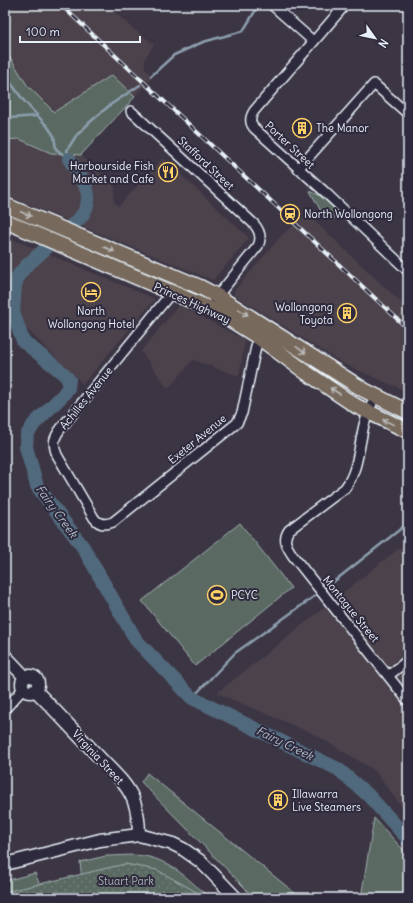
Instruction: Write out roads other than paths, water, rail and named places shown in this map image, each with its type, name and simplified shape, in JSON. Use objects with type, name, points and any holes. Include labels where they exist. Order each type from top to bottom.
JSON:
[{"type":"main road","name":"Princes Highway","points":[[5,205],[217,296],[364,390],[408,412]]},
{"type":"main road","name":"Princes Highway","points":[[5,221],[208,308],[258,337],[307,373],[356,406],[408,431]]},
{"type":"main road","name":"Achilles Avenue","points":[[172,292],[178,278]]},
{"type":"main road","name":"Virginia Street","points":[[5,656],[28,685],[126,787],[133,798],[137,812],[139,835]]},
{"type":"main road","points":[[5,864],[100,840],[139,835],[173,844],[183,849],[200,861],[236,898]]},
{"type":"street","points":[[272,5],[313,41]]},
{"type":"street","name":"Porter Street","points":[[345,5],[254,111],[250,120],[254,128],[332,198],[408,271]]},
{"type":"street","points":[[298,169],[374,84],[408,114]]},
{"type":"street","name":"Stafford Street","points":[[131,111],[259,230],[260,236],[258,246],[217,296]]},
{"type":"street","name":"Achilles Avenue","points":[[101,523],[95,520],[57,455],[53,440],[172,292]]},
{"type":"street","points":[[208,308],[217,296]]},
{"type":"street","name":"Exeter Avenue","points":[[101,523],[107,524],[113,522],[237,423],[242,413],[258,337]]},
{"type":"street","points":[[368,412],[375,396]]},
{"type":"street","name":"Montague Street","points":[[368,412],[350,481],[344,488],[289,530],[285,537],[287,547],[292,556],[408,701]]},
{"type":"street","points":[[388,676],[408,660]]},
{"type":"street","points":[[5,710],[28,685]]},
{"type":"waterway","points":[[151,76],[174,55],[203,42],[243,31],[257,8]]},
{"type":"waterway","name":"Fairy Creek","points":[[5,75],[24,101],[48,127],[54,136],[56,149],[69,159]]},
{"type":"waterway","points":[[69,159],[67,150],[76,136],[110,105],[140,85]]},
{"type":"waterway","points":[[5,120],[10,118],[37,116]]},
{"type":"waterway","name":"Fairy Creek","points":[[69,159],[86,188],[88,203],[85,211],[79,219],[25,267],[18,276],[15,286],[13,312],[23,341],[64,374],[69,380],[68,388],[63,395],[34,424],[27,435],[26,447],[37,486],[83,547],[136,640],[192,698],[338,769],[368,795],[408,839]]},
{"type":"waterway","points":[[323,590],[408,523]]},
{"type":"waterway","points":[[192,698],[235,653],[319,593]]},
{"type":"railway","points":[[61,5],[408,329]]},
{"type":"place","name":"The Manor","points":[[302,128]]},
{"type":"place","name":"Harbourside Fish Market and Cafe","points":[[168,172]]},
{"type":"place","name":"North Wollongong","points":[[290,214]]},
{"type":"place","name":"North Wollongong Hotel","points":[[91,292]]},
{"type":"place","name":"Wollongong Toyota","points":[[347,313]]},
{"type":"place","name":"PCYC","points":[[217,595]]},
{"type":"place","name":"Illawarra Live Steamers","points":[[278,800]]},
{"type":"park label","name":"Stuart Park","points":[[126,881]]}]
